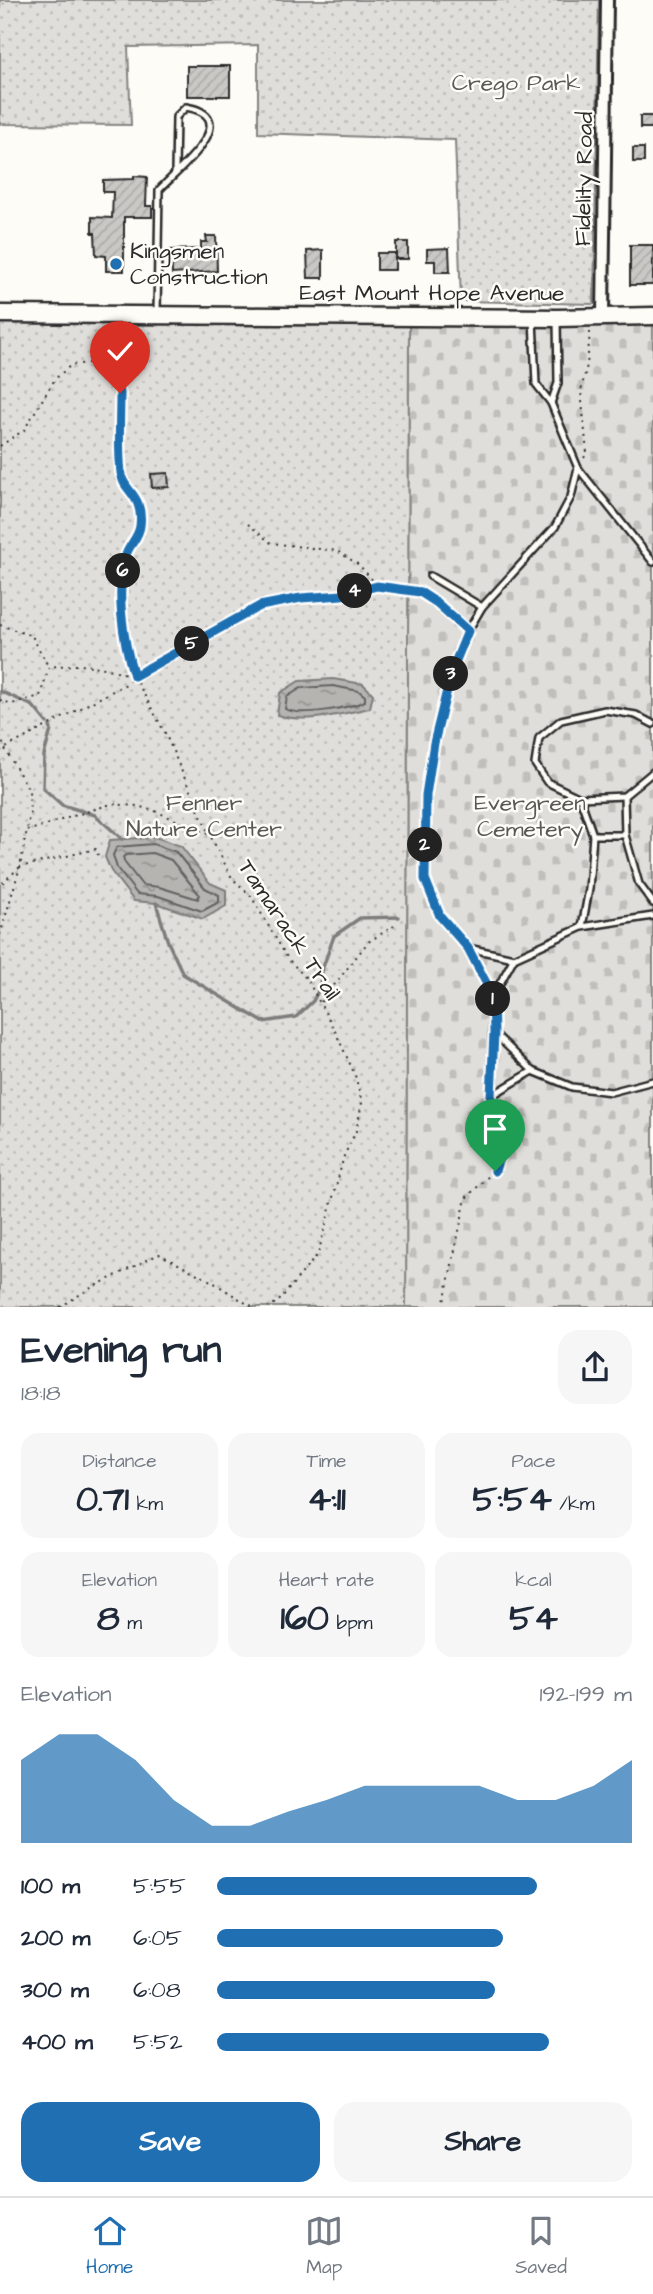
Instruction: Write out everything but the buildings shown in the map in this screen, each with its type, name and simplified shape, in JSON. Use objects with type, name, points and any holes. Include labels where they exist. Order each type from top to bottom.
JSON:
[{"type":"street","name":"Fidelity Road","points":[[603,316],[607,0]]},
{"type":"street","name":"East Mount Hope Avenue","points":[[0,314],[157,313],[557,318],[653,316]]},
{"type":"lane","points":[[157,313],[159,190],[205,144],[210,129],[208,117],[198,109],[186,107],[176,117],[175,172]]},
{"type":"lane","points":[[533,317],[536,384],[551,402],[578,468],[653,562]]},
{"type":"lane","points":[[551,402],[558,383],[557,318]]},
{"type":"lane","points":[[491,1096],[493,996],[468,948],[440,916],[425,879],[426,795],[434,743],[452,670],[468,631],[482,607],[555,527],[571,497],[578,468]]},
{"type":"lane","points":[[430,576],[482,607]]},
{"type":"lane","points":[[653,724],[636,715],[605,710],[561,720],[539,738],[535,764],[547,782],[580,798],[624,796],[653,772]]},
{"type":"lane","points":[[624,796],[625,835],[639,884],[653,903]]},
{"type":"lane","points":[[580,798],[593,835],[589,889],[582,927]]},
{"type":"lane","points":[[593,835],[625,835]]},
{"type":"lane","points":[[493,996],[514,958],[582,927],[653,916]]},
{"type":"lane","points":[[468,948],[514,958]]},
{"type":"lane","points":[[494,1033],[533,1071],[572,1087],[611,1092],[653,1081]]},
{"type":"lane","points":[[491,1096],[533,1071]]},
{"type":"path","points":[[578,468],[587,453],[581,391],[590,347],[590,328]]},
{"type":"path","name":"Tamarack Trail","points":[[0,446],[24,430],[55,379],[71,365],[90,363],[110,374],[120,393],[121,477],[140,503],[140,529],[127,553],[119,589],[126,649],[134,676],[165,733],[210,835],[232,877],[251,896],[288,959],[307,979],[355,1075],[362,1103],[356,1131],[344,1156],[318,1254],[278,1302],[268,1307]]},
{"type":"path","points":[[247,524],[271,543],[337,551],[359,565],[377,586]]},
{"type":"path","points":[[0,751],[126,684],[134,676],[260,606],[301,598],[342,595],[377,586],[420,592],[437,603],[468,631]]},
{"type":"path","points":[[0,625],[32,636],[49,667],[40,696],[12,704],[0,700]]},
{"type":"path","points":[[49,667],[82,664],[134,676]]},
{"type":"path","points":[[0,736],[29,790],[30,814],[20,867],[0,935]]},
{"type":"path","points":[[27,831],[111,804],[137,806],[155,811],[210,835]]},
{"type":"path","points":[[0,885],[20,867],[96,849],[98,855]]},
{"type":"path","points":[[320,1003],[368,942],[394,926]]},
{"type":"path","points":[[443,1307],[466,1198],[495,1171],[499,1157],[491,1096]]},
{"type":"path","points":[[60,1307],[89,1289],[159,1254],[211,1281],[248,1305],[257,1307]]},
{"type":"green space","name":"Crego Park","points":[[0,0],[599,0],[594,304],[461,301],[455,140],[258,133],[258,45],[128,47],[131,125],[0,124]]},
{"type":"green space","name":"Fenner Nature Center","points":[[157,313],[409,326],[406,1307],[0,1307],[0,314]]},
{"type":"green space","name":"Evergreen Cemetery","points":[[653,321],[653,1307],[406,1307],[409,326]]},
{"type":"water","points":[[333,679],[363,684],[373,694],[370,708],[300,719],[277,715],[280,693],[299,681]]},
{"type":"water","points":[[155,837],[181,846],[210,883],[226,890],[226,906],[203,919],[156,903],[134,901],[111,871],[105,857],[110,840]]},
{"type":"waterway","points":[[0,691],[33,706],[47,723]]},
{"type":"waterway","points":[[50,726],[44,755],[43,788],[62,805],[95,815],[122,839]]},
{"type":"waterway","points":[[156,903],[168,942],[183,974],[263,1022],[296,1017],[313,1001],[334,936],[360,918],[399,917]]},
{"type":"place","name":"Kingsmen Construction","points":[[116,264]]},
{"type":"route","points":[[120,393],[121,477],[140,503],[140,529],[127,553],[119,589],[126,649],[134,676],[260,606],[301,598],[342,595],[377,586],[420,592],[437,603],[468,631],[452,670],[434,743],[426,795],[425,879],[440,916],[468,948],[493,996],[491,1096],[498,1132],[499,1157],[495,1171]]}]
